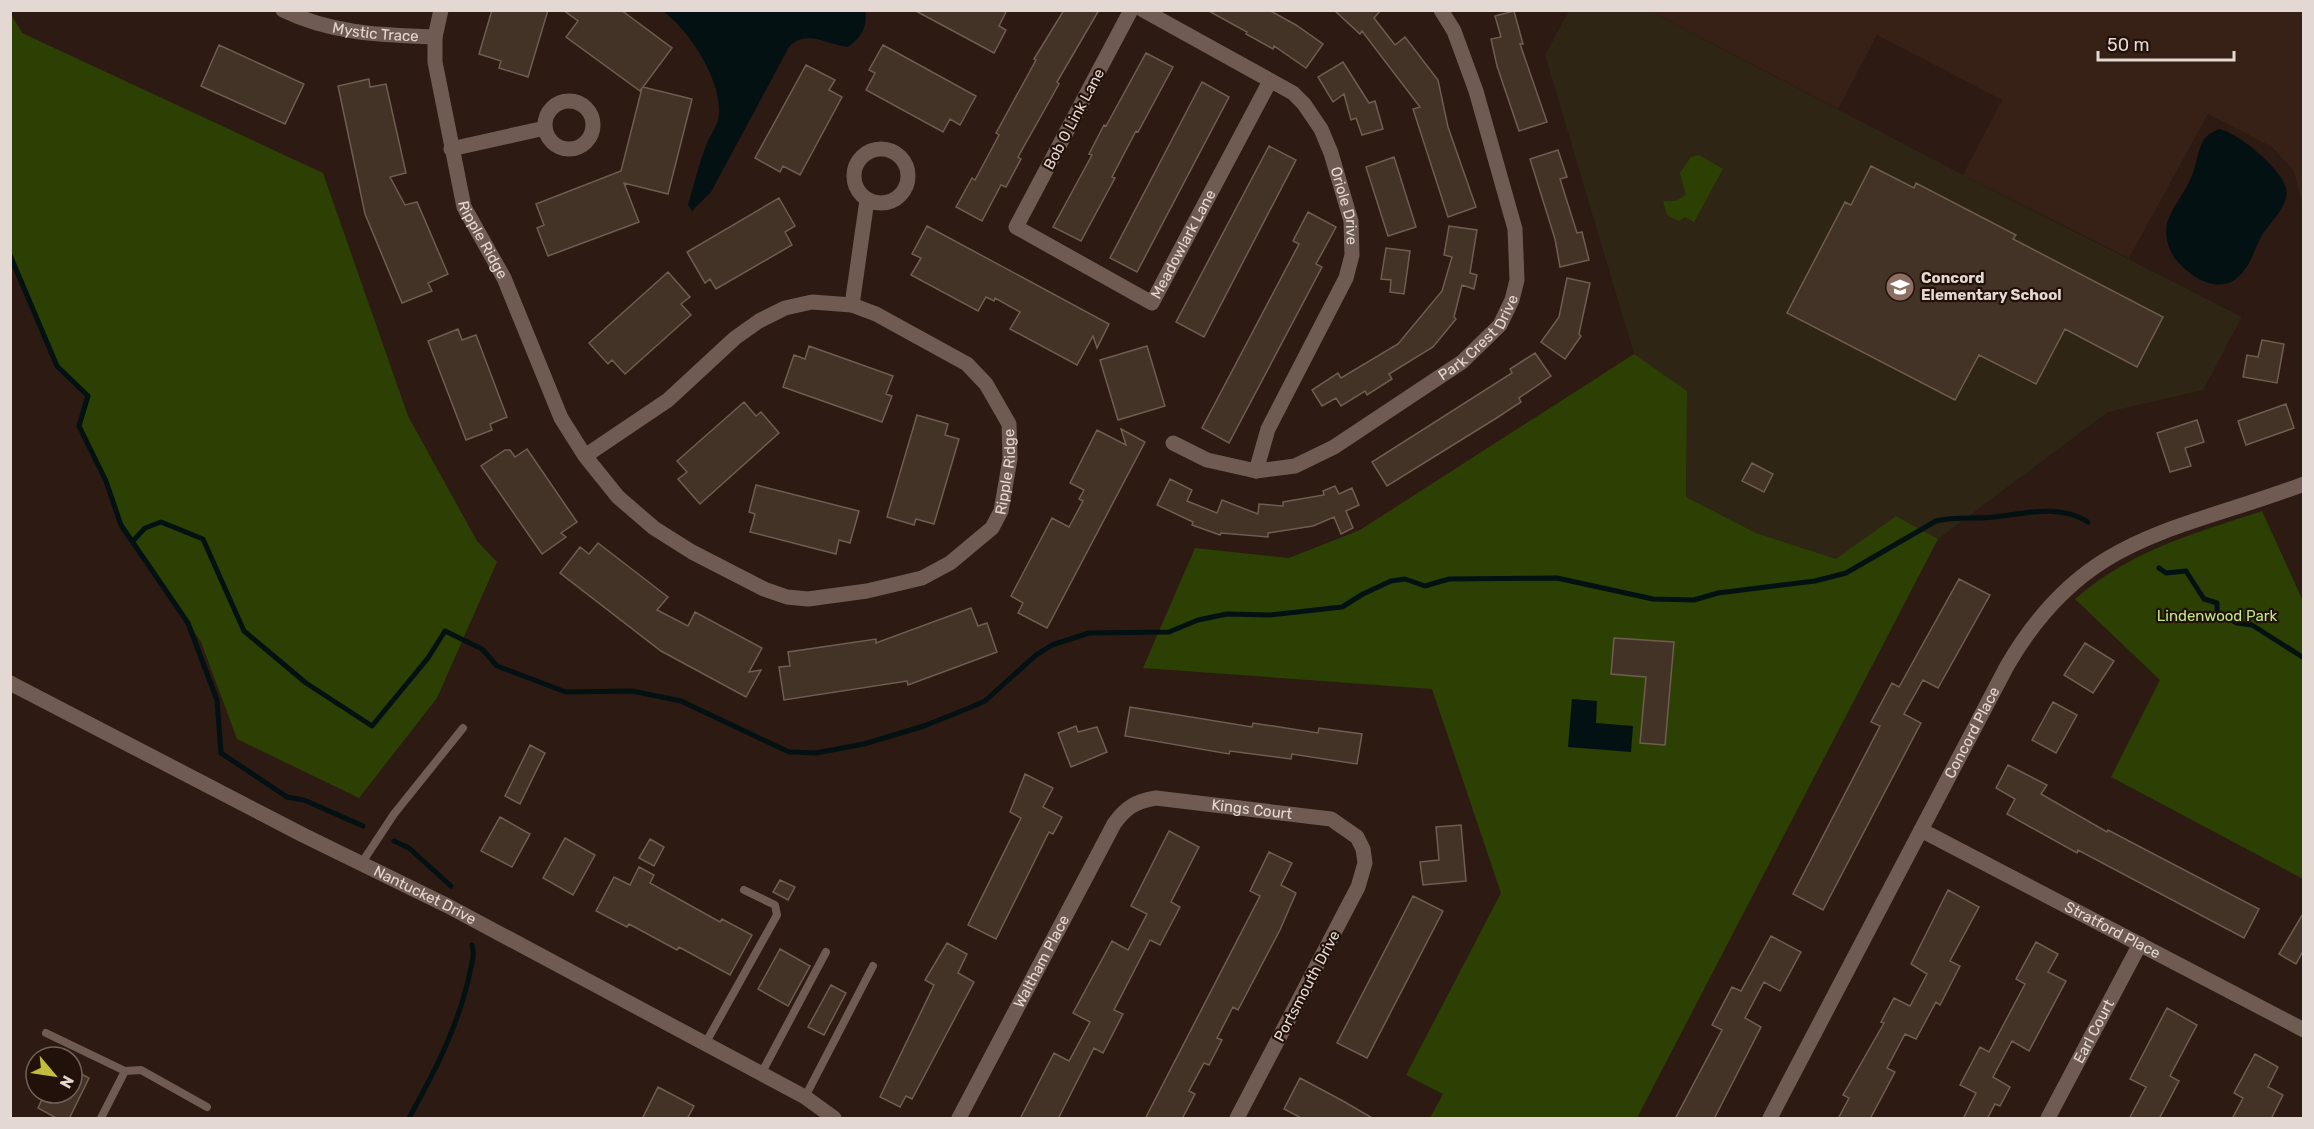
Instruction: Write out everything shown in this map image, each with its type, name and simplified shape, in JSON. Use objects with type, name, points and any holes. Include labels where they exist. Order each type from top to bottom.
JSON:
[{"type":"street","name":"Mystic Trace","points":[[283,10],[303,20],[342,32],[435,37]]},
{"type":"street","name":"Ripple Ridge","points":[[441,10],[435,37],[435,62],[464,207],[504,278],[561,418],[585,456],[618,497],[654,528],[692,552],[764,589],[786,597],[808,599],[867,591],[922,578],[950,563],[992,528],[1001,512],[1010,459],[1009,424],[987,384],[967,364],[876,314],[852,305],[812,302],[785,308],[759,321],[735,338],[668,400],[585,456]]},
{"type":"street","name":"Bob O Link Lane","points":[[1016,227],[1131,10]]},
{"type":"street","name":"Park Crest Drive","points":[[1173,443],[1207,460],[1256,471],[1295,466],[1311,460],[1462,362],[1489,338],[1508,310],[1517,280],[1515,229],[1476,92],[1454,31],[1442,10]]},
{"type":"street","name":"Oriole Drive","points":[[1147,13],[1293,93],[1321,129],[1331,153],[1351,221],[1353,243],[1346,278],[1268,429],[1256,471]]},
{"type":"street","name":"Meadowlark Lane","points":[[1016,227],[1152,303],[1270,81]]},
{"type":"street","points":[[451,149],[545,128]]},
{"type":"street","points":[[852,305],[867,200]]},
{"type":"street","name":"Concord Place","points":[[1770,1119],[2019,645],[2062,592],[2098,563],[2141,539],[2304,484]]},
{"type":"street","name":"Nantucket Drive","points":[[10,683],[361,864],[448,906],[805,1097],[834,1119]]},
{"type":"street","name":"Kings Court","points":[[1129,806],[1141,800],[1173,798],[1318,817],[1344,826],[1357,837],[1363,849]]},
{"type":"street","name":"Waltham Place","points":[[958,1119],[1114,824],[1129,806]]},
{"type":"street","name":"Stratford Place","points":[[1921,830],[2304,1030]]},
{"type":"street","name":"Portsmouth Drive","points":[[1237,1119],[1358,887],[1365,863],[1363,849]]},
{"type":"street","name":"Earl Court","points":[[2048,1119],[2140,944]]},
{"type":"lane","points":[[361,864],[394,814],[463,728]]},
{"type":"lane","points":[[705,1044],[777,915],[775,905],[744,891]]},
{"type":"lane","points":[[761,1074],[826,952]]},
{"type":"lane","points":[[805,1097],[873,966]]},
{"type":"lane","points":[[46,1034],[125,1071],[141,1070],[207,1107]]},
{"type":"lane","points":[[101,1119],[125,1071]]},
{"type":"shaded area","points":[[865,10],[862,32],[847,47],[809,38],[802,39],[789,47],[711,192],[692,211],[688,205],[704,151],[718,121],[718,100],[715,85],[702,56],[683,30],[663,11]]},
{"type":"shaded area","name":"Concord Elementary School","points":[[1569,11],[1650,11],[1961,174],[2242,317],[2203,390],[2108,412],[1938,539],[1896,516],[1836,560],[1756,533],[1686,497],[1687,392],[1634,354],[1545,55]]},
{"type":"shaded area","points":[[1650,11],[2303,11],[2303,206],[2294,171],[2272,147],[2208,114],[2129,258],[1963,175],[2002,100],[1877,35],[1838,109]]},
{"type":"shaded area","points":[[2219,129],[2258,152],[2283,180],[2286,195],[2282,207],[2262,235],[2243,272],[2227,284],[2218,285],[2200,279],[2177,261],[2166,233],[2169,217],[2191,178],[2202,143],[2209,134]]},
{"type":"shaded area","points":[[1572,699],[1597,701],[1596,723],[1633,726],[1631,752],[1568,747]]},
{"type":"green space","points":[[11,14],[22,33],[323,173],[408,416],[477,541],[497,562],[437,698],[359,798],[237,739],[201,642],[121,525],[106,481],[79,426],[88,396],[57,366],[11,255]]},
{"type":"green space","points":[[1699,155],[1723,169],[1694,222],[1685,217],[1679,221],[1667,215],[1663,201],[1675,201],[1686,195],[1680,173],[1691,157]]},
{"type":"green space","points":[[1634,354],[1687,391],[1686,497],[1756,533],[1836,559],[1896,516],[1938,539],[1637,1118],[1430,1118],[1443,1094],[1406,1075],[1501,893],[1432,689],[1143,668],[1195,548],[1289,558],[1360,530]]},
{"type":"green space","name":"Lindenwood Park","points":[[2262,511],[2303,601],[2303,879],[2111,777],[2160,680],[2075,599],[2119,568],[2164,545]]},
{"type":"building","points":[[492,10],[548,10],[528,77],[499,68],[501,61],[479,54]]},
{"type":"building","points":[[563,10],[621,10],[672,48],[643,87],[692,99],[668,194],[624,183],[639,222],[548,256],[537,228],[544,225],[536,204],[621,171],[642,88],[640,91],[566,37],[578,21]]},
{"type":"building","points":[[914,10],[1007,10],[999,26],[1006,30],[994,53]]},
{"type":"building","points":[[1064,10],[1099,10],[1057,82],[1059,84],[1018,157],[1021,159],[1006,187],[1001,185],[982,221],[956,207],[972,178],[975,180],[999,135],[996,133],[1036,60],[1034,59]]},
{"type":"building","points":[[1207,10],[1269,10],[1323,44],[1306,68],[1274,46],[1273,49]]},
{"type":"building","points":[[1334,10],[1381,10],[1374,18],[1395,45],[1405,37],[1438,80],[1448,127],[1476,207],[1448,217],[1413,109],[1420,107],[1362,31],[1360,34]]},
{"type":"building","points":[[1514,11],[1523,44],[1520,44],[1547,122],[1519,131],[1497,66],[1491,39],[1501,37],[1495,16]]},
{"type":"building","points":[[219,45],[304,84],[285,124],[201,86]]},
{"type":"building","points":[[883,45],[976,96],[960,125],[950,119],[943,132],[866,90],[875,73],[869,70]]},
{"type":"building","points":[[1146,53],[1173,67],[1138,132],[1136,131],[1112,177],[1115,178],[1081,241],[1053,227],[1092,155],[1089,154],[1104,125],[1106,126]]},
{"type":"building","points":[[1343,62],[1369,103],[1375,101],[1383,129],[1362,135],[1356,118],[1351,120],[1344,94],[1333,102],[1318,77]]},
{"type":"building","points":[[806,65],[835,80],[829,90],[842,97],[800,175],[783,166],[780,172],[755,158]]},
{"type":"building","points":[[369,79],[370,87],[386,84],[406,173],[390,177],[405,205],[417,202],[448,274],[428,283],[432,291],[402,303],[365,214],[338,86]]},
{"type":"building","points":[[1202,82],[1229,97],[1137,272],[1110,258]]},
{"type":"building","points":[[1269,146],[1296,160],[1204,337],[1176,322]]},
{"type":"building","points":[[1558,150],[1567,177],[1560,179],[1577,233],[1582,232],[1589,260],[1560,267],[1555,239],[1530,159]]},
{"type":"building","points":[[1394,157],[1416,227],[1388,236],[1366,167]]},
{"type":"building","points":[[1871,166],[1914,188],[1916,183],[2016,235],[2013,239],[2163,317],[2137,367],[2065,329],[2036,384],[1979,355],[1955,400],[1787,313],[1845,202],[1851,205]]},
{"type":"building","points":[[779,198],[795,226],[785,232],[792,245],[716,289],[710,279],[705,283],[687,252]]},
{"type":"building","points":[[1308,212],[1336,227],[1316,264],[1322,267],[1229,443],[1202,428],[1299,244],[1293,241]]},
{"type":"building","points":[[927,226],[1109,324],[1097,348],[1093,336],[1077,365],[1010,329],[1020,312],[995,298],[994,301],[986,297],[978,311],[911,275],[921,258],[912,254]]},
{"type":"building","points":[[1449,226],[1477,230],[1470,273],[1477,275],[1474,289],[1462,285],[1454,317],[1456,319],[1433,347],[1389,374],[1392,379],[1367,395],[1365,391],[1341,406],[1336,398],[1322,406],[1312,390],[1338,373],[1341,378],[1398,344],[1442,291],[1452,257],[1444,255]]},
{"type":"building","points":[[1386,248],[1410,251],[1404,294],[1390,292],[1391,280],[1381,279]]},
{"type":"building","points":[[668,272],[690,297],[681,304],[691,315],[625,374],[612,360],[608,364],[589,343]]},
{"type":"building","points":[[1567,278],[1590,283],[1579,334],[1581,336],[1565,359],[1541,342],[1559,317]]},
{"type":"building","points":[[458,329],[462,340],[476,335],[507,417],[490,424],[492,430],[466,440],[428,341]]},
{"type":"building","points":[[2262,340],[2284,344],[2277,383],[2243,377],[2247,355],[2258,357]]},
{"type":"building","points":[[809,346],[893,376],[886,394],[892,396],[882,422],[783,387],[794,355],[805,359]]},
{"type":"building","points":[[1147,346],[1165,406],[1118,420],[1100,360]]},
{"type":"building","points":[[1535,353],[1551,376],[1519,398],[1521,402],[1387,486],[1372,462],[1512,373],[1510,369]]},
{"type":"building","points":[[744,402],[756,416],[761,412],[779,433],[700,504],[678,479],[687,472],[677,461]]},
{"type":"building","points":[[2286,404],[2294,428],[2246,445],[2238,421]]},
{"type":"building","points":[[917,415],[948,424],[945,435],[959,439],[934,524],[916,519],[914,525],[887,517]]},
{"type":"building","points":[[2197,420],[2204,442],[2185,448],[2191,466],[2170,472],[2157,433]]},
{"type":"building","points":[[1121,429],[1145,442],[1047,628],[1018,613],[1023,603],[1011,596],[1052,518],[1069,527],[1083,501],[1079,499],[1084,490],[1070,483],[1097,430],[1126,445]]},
{"type":"building","points":[[527,449],[577,522],[561,533],[566,537],[542,554],[481,466],[505,450],[510,450],[515,457]]},
{"type":"building","points":[[1752,463],[1773,474],[1764,492],[1742,481]]},
{"type":"building","points":[[1170,479],[1192,490],[1187,501],[1217,513],[1222,500],[1258,514],[1259,504],[1283,506],[1283,502],[1324,495],[1323,491],[1335,486],[1339,494],[1352,488],[1359,505],[1346,511],[1353,528],[1341,534],[1334,517],[1313,526],[1268,533],[1268,537],[1221,533],[1220,535],[1192,525],[1193,522],[1157,505]]},
{"type":"building","points":[[756,485],[859,511],[850,543],[839,540],[836,554],[750,532],[755,514],[749,512]]},
{"type":"building","points":[[598,543],[668,597],[657,610],[688,626],[695,612],[762,648],[749,672],[761,670],[746,697],[661,651],[560,573],[580,547],[589,554]]},
{"type":"building","points":[[1959,579],[1990,595],[1938,688],[1923,680],[1904,714],[1921,723],[1823,910],[1793,894],[1880,726],[1871,722],[1892,683],[1899,687]]},
{"type":"building","points":[[971,608],[978,626],[987,623],[997,652],[908,685],[907,681],[784,700],[779,667],[790,666],[788,652],[876,639],[876,643]]},
{"type":"building","points":[[1614,638],[1674,642],[1665,745],[1640,743],[1646,677],[1611,674]]},
{"type":"building","points":[[2085,643],[2114,661],[2093,693],[2064,675]]},
{"type":"building","points":[[2053,702],[2077,715],[2056,753],[2032,740]]},
{"type":"building","points":[[1130,707],[1252,727],[1253,723],[1318,733],[1319,728],[1362,734],[1357,764],[1292,754],[1291,759],[1230,751],[1229,754],[1125,736]]},
{"type":"building","points":[[1076,726],[1078,732],[1097,727],[1107,752],[1071,767],[1058,733]]},
{"type":"building","points":[[530,745],[545,753],[520,804],[505,796]]},
{"type":"building","points":[[2008,765],[2047,785],[2041,794],[2107,832],[2108,830],[2259,909],[2244,938],[2078,850],[2077,853],[2007,814],[2015,799],[1996,788]]},
{"type":"building","points":[[1025,774],[1053,788],[1043,807],[1062,817],[1053,834],[1049,832],[996,939],[968,925],[1021,818],[1010,812]]},
{"type":"building","points":[[500,817],[530,834],[512,867],[481,851]]},
{"type":"building","points":[[1461,825],[1466,881],[1423,885],[1420,862],[1439,860],[1436,827]]},
{"type":"building","points":[[1169,831],[1199,847],[1171,902],[1180,907],[1160,945],[1150,940],[1114,1010],[1123,1014],[1103,1053],[1094,1048],[1058,1119],[1020,1119],[1054,1053],[1069,1061],[1090,1022],[1073,1013],[1112,941],[1128,950],[1147,914],[1131,906]]},
{"type":"building","points":[[565,838],[595,855],[573,895],[543,878]]},
{"type":"building","points":[[650,839],[664,847],[654,866],[639,858]]},
{"type":"building","points":[[1269,852],[1292,863],[1281,885],[1296,893],[1280,930],[1238,1010],[1233,1007],[1217,1038],[1222,1040],[1209,1065],[1204,1063],[1189,1091],[1195,1094],[1182,1119],[1145,1119],[1260,896],[1250,891]]},
{"type":"building","points":[[639,867],[654,875],[650,883],[720,922],[722,919],[752,935],[730,975],[679,947],[677,950],[629,924],[627,927],[596,911],[614,877],[630,885]]},
{"type":"building","points":[[780,880],[795,887],[788,900],[773,892]]},
{"type":"building","points":[[1948,890],[1979,907],[1950,961],[1960,966],[1940,1005],[1936,1002],[1916,1039],[1905,1034],[1887,1068],[1895,1072],[1870,1119],[1838,1119],[1849,1098],[1843,1095],[1884,1023],[1881,1022],[1894,998],[1910,1006],[1927,974],[1911,964]]},
{"type":"building","points":[[1413,896],[1443,911],[1367,1058],[1337,1043]]},
{"type":"building","points":[[2304,912],[2304,949],[2296,964],[2279,954]]},
{"type":"building","points":[[1771,936],[1801,952],[1780,991],[1764,982],[1745,1018],[1761,1027],[1714,1119],[1675,1119],[1722,1030],[1712,1025],[1732,987],[1741,991]]},
{"type":"building","points":[[2036,942],[2058,954],[2048,972],[2066,981],[2029,1051],[2012,1041],[1993,1077],[2010,1087],[2000,1106],[1995,1104],[1987,1119],[1963,1119],[1976,1093],[1960,1085],[1980,1047],[1989,1052],[2025,984],[2016,979]]},
{"type":"building","points":[[947,943],[967,954],[958,973],[974,982],[912,1099],[906,1096],[900,1107],[880,1097],[934,985],[925,980]]},
{"type":"building","points":[[780,949],[810,966],[788,1006],[758,989]]},
{"type":"building","points":[[831,985],[846,993],[824,1035],[808,1027]]},
{"type":"building","points":[[2167,1008],[2197,1025],[2170,1076],[2179,1081],[2159,1119],[2129,1119],[2146,1087],[2130,1079]]},
{"type":"building","points":[[2255,1054],[2278,1067],[2268,1087],[2283,1095],[2271,1119],[2232,1119],[2243,1098],[2234,1093]]},
{"type":"building","points":[[84,1075],[89,1078],[84,1088]]},
{"type":"building","points":[[1300,1078],[1374,1119],[1303,1119],[1284,1109]]},
{"type":"building","points":[[658,1087],[694,1106],[687,1119],[642,1119]]},
{"type":"building","points":[[39,1105],[76,1105],[69,1119],[58,1119],[38,1108]]},
{"type":"waterway","points":[[10,255],[57,366],[88,396],[79,426],[106,481],[121,525],[188,623],[217,700],[221,753],[287,797],[304,800],[363,826]]},
{"type":"waterway","points":[[133,541],[145,528],[161,522],[203,539],[244,631],[306,683],[372,726],[428,658],[445,631],[482,649],[497,666],[566,692],[632,691],[681,701],[789,752],[816,753],[864,744],[924,726],[985,701],[1036,655],[1052,645],[1089,633],[1169,632],[1198,620],[1227,614],[1270,615],[1342,607],[1391,581],[1405,579],[1425,586],[1449,579],[1557,578],[1653,599],[1694,600],[1718,593],[1815,581],[1846,573],[1936,521],[2046,511],[2068,513],[2088,522]]},
{"type":"waterway","points":[[2159,568],[2166,573],[2186,571],[2204,599],[2217,603],[2217,612],[2237,623],[2252,625],[2304,658]]},
{"type":"waterway","points":[[394,841],[409,848],[451,886]]},
{"type":"waterway","points":[[409,1118],[453,1029],[472,962],[472,945]]},
{"type":"place","name":"Concord Elementary School","points":[[1900,287]]}]
